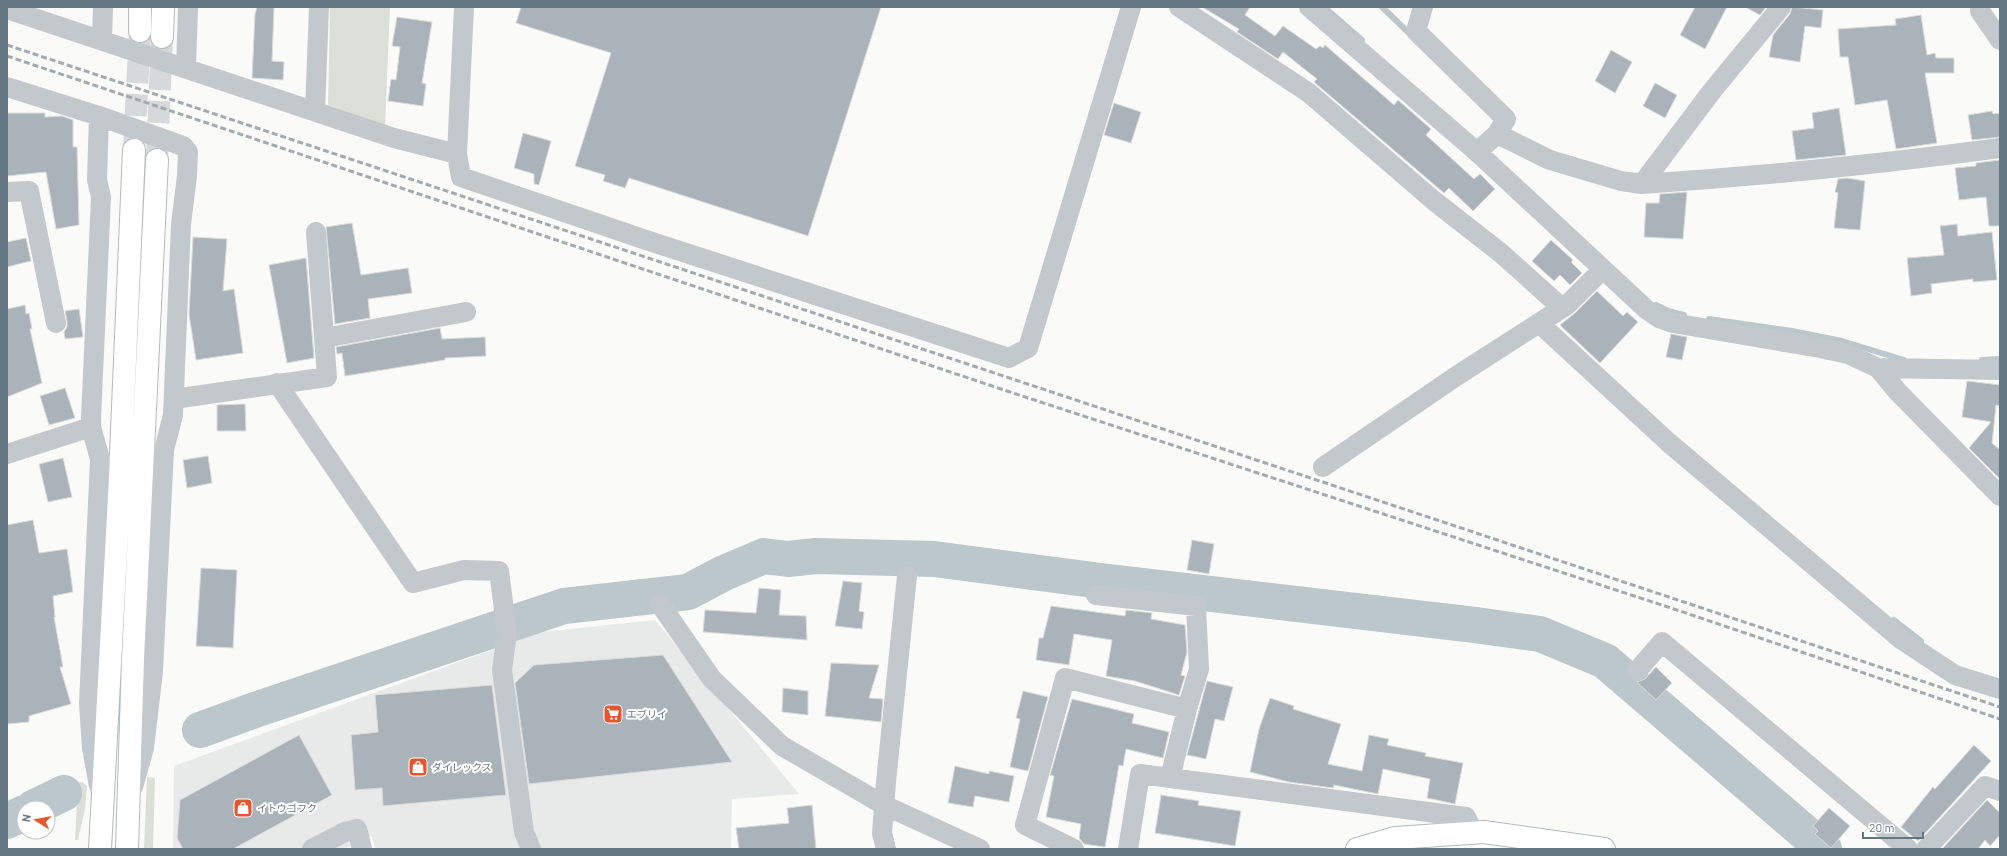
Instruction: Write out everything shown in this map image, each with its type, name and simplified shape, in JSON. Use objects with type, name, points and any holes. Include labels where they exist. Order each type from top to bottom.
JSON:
[{"type":"street","points":[[102,39],[103,7]]},
{"type":"street","points":[[140,7],[140,31]]},
{"type":"street","points":[[162,37],[163,7]]},
{"type":"street","points":[[186,68],[188,7]]},
{"type":"street","points":[[315,111],[319,7]]},
{"type":"street","points":[[464,7],[457,154],[462,177],[661,245],[1009,358],[1028,348],[1131,7]]},
{"type":"street","points":[[1179,7],[1309,93],[1427,196],[1502,254],[1562,308]]},
{"type":"street","points":[[1309,7],[1485,144],[1603,269],[1647,310],[1666,321],[1791,342],[1841,353],[1878,368],[2000,370]]},
{"type":"street","points":[[1423,7],[1416,31],[1506,120],[1485,144]]},
{"type":"street","points":[[1642,184],[1712,91],[1781,7]]},
{"type":"street","points":[[1980,7],[1980,11],[2000,40]]},
{"type":"street","points":[[7,9],[102,39],[394,138],[457,154]]},
{"type":"street","points":[[7,87],[99,116],[183,146],[188,152],[187,176],[181,224],[173,415],[164,450],[153,671],[144,748],[129,802]]},
{"type":"street","points":[[99,116],[97,180],[101,197],[91,427],[100,459],[89,704],[92,748],[102,800]]},
{"type":"street","points":[[1485,144],[1550,160],[1621,181],[1642,184],[1776,175],[1913,160],[2000,148]]},
{"type":"street","points":[[100,849],[120,477],[134,150]]},
{"type":"street","points":[[127,849],[133,658],[157,160]]},
{"type":"street","points":[[7,192],[29,191],[56,323]]},
{"type":"street","points":[[174,399],[327,377],[316,232]]},
{"type":"street","points":[[1323,467],[1451,379],[1562,308],[1603,269]]},
{"type":"street","points":[[324,338],[466,312]]},
{"type":"street","points":[[1538,323],[1668,442],[1902,640],[1955,675],[2000,689]]},
{"type":"street","points":[[1878,368],[1898,392],[2000,496]]},
{"type":"street","points":[[277,383],[413,583],[464,570],[499,571],[507,633],[502,670],[524,832],[531,849]]},
{"type":"street","points":[[7,454],[91,427]]},
{"type":"street","points":[[886,849],[882,833],[884,805],[907,576]]},
{"type":"street","points":[[1096,595],[1196,606],[1199,669],[1187,709],[1170,778]]},
{"type":"street","points":[[660,604],[712,679],[782,746],[884,805],[980,849]]},
{"type":"street","points":[[1637,671],[1662,642],[1908,849]]},
{"type":"street","points":[[1074,849],[1025,824],[1065,678],[1187,709]]},
{"type":"street","points":[[1128,849],[1140,774],[1466,816],[1474,833]]},
{"type":"street","points":[[1926,849],[1985,786],[2000,791]]},
{"type":"street","points":[[312,849],[345,832],[357,829],[362,849]]},
{"type":"street","points":[[1357,849],[1395,838],[1484,832],[1604,849]]},
{"type":"shaded area","points":[[330,7],[390,7],[385,126],[328,105]]},
{"type":"shaded area","points":[[655,620],[799,794],[732,799],[731,849],[375,849],[372,836],[345,849],[173,849],[174,766],[541,632]]},
{"type":"shaded area","points":[[147,777],[155,778],[153,849],[144,849]]},
{"type":"shaded area","points":[[78,782],[82,782],[87,786],[85,809],[78,840],[75,840]]},
{"type":"building","points":[[257,7],[274,7],[272,61],[284,62],[283,80],[252,78],[255,14]]},
{"type":"building","points":[[521,7],[881,7],[808,236],[629,178],[625,188],[603,181],[605,175],[575,166],[611,53],[516,23]]},
{"type":"building","points":[[1202,7],[1250,7],[1245,15],[1275,36],[1283,26],[1316,49],[1320,46],[1323,48],[1325,45],[1394,105],[1398,100],[1431,129],[1426,135],[1474,179],[1480,174],[1495,189],[1473,211],[1449,188],[1444,193],[1314,82],[1317,79],[1283,52],[1278,59],[1237,32],[1239,29]]},
{"type":"building","points":[[1695,7],[1727,7],[1705,49],[1680,35]]},
{"type":"building","points":[[1745,7],[1766,7],[1760,15]]},
{"type":"building","points":[[1792,7],[1823,10],[1821,28],[1805,26],[1800,62],[1769,57],[1773,35],[1790,14]]},
{"type":"building","points":[[1921,15],[1927,55],[1935,53],[1936,58],[1954,58],[1954,73],[1925,73],[1937,143],[1896,149],[1887,100],[1855,105],[1848,57],[1840,57],[1838,29],[1896,25],[1895,19]]},
{"type":"building","points":[[397,17],[432,22],[422,83],[426,84],[423,106],[388,101],[391,79],[396,80],[400,47],[392,46]]},
{"type":"building","points":[[1611,50],[1632,62],[1615,93],[1595,81]]},
{"type":"building","points":[[1655,83],[1677,95],[1665,118],[1643,106]]},
{"type":"building","points":[[1114,103],[1141,112],[1131,143],[1104,135]]},
{"type":"building","points":[[1839,108],[1846,155],[1796,160],[1792,131],[1814,128],[1812,113]]},
{"type":"building","points":[[1992,111],[1993,114],[2000,113],[2000,137],[1972,140],[1968,115]]},
{"type":"building","points":[[7,113],[45,113],[45,117],[62,116],[73,120],[73,147],[77,147],[79,225],[56,229],[46,172],[7,176]]},
{"type":"building","points":[[523,133],[551,141],[539,185],[534,184],[534,174],[514,168]]},
{"type":"building","points":[[2000,160],[2000,226],[1989,226],[1986,197],[1959,200],[1955,168],[1976,166],[1976,163]]},
{"type":"building","points":[[1847,178],[1865,181],[1860,230],[1834,228],[1838,193],[1835,192],[1838,179]]},
{"type":"building","points":[[1687,192],[1683,239],[1644,237],[1646,203],[1659,203],[1660,194]]},
{"type":"building","points":[[352,223],[361,275],[408,268],[412,293],[368,299],[370,318],[335,324],[326,227]]},
{"type":"building","points":[[1957,224],[1958,236],[1992,232],[1997,280],[1973,282],[1973,279],[1931,284],[1932,293],[1911,296],[1907,258],[1944,255],[1940,226]]},
{"type":"building","points":[[193,237],[227,239],[223,291],[234,289],[243,353],[196,360],[189,314]]},
{"type":"building","points":[[26,238],[31,261],[7,267],[7,242]]},
{"type":"building","points":[[1551,240],[1573,260],[1571,262],[1582,273],[1570,285],[1560,275],[1554,281],[1532,261]]},
{"type":"building","points":[[306,258],[314,358],[287,363],[269,265]]},
{"type":"building","points":[[1597,291],[1623,316],[1627,312],[1638,322],[1600,363],[1560,325],[1575,313]]},
{"type":"building","points":[[25,305],[26,314],[29,313],[32,329],[30,329],[42,383],[7,397],[7,309]]},
{"type":"building","points":[[79,309],[83,337],[65,339],[64,332],[67,327],[67,321],[65,311]]},
{"type":"building","points":[[440,328],[442,339],[485,337],[486,356],[445,358],[445,360],[345,376],[342,353],[337,354],[336,347]]},
{"type":"building","points":[[1671,334],[1687,337],[1682,360],[1666,357]]},
{"type":"building","points":[[1967,381],[2000,385],[2000,406],[1996,405],[1992,443],[2000,450],[2000,479],[1969,448],[1991,422],[1962,417]]},
{"type":"building","points":[[65,388],[75,418],[49,425],[40,396]]},
{"type":"building","points":[[245,404],[246,431],[217,431],[217,405]]},
{"type":"building","points":[[208,456],[212,483],[187,488],[183,460]]},
{"type":"building","points":[[63,458],[72,497],[48,502],[39,464]]},
{"type":"building","points":[[33,520],[39,553],[67,549],[73,592],[53,596],[54,617],[63,667],[60,667],[71,704],[29,716],[29,722],[7,724],[7,525]]},
{"type":"building","points":[[1192,540],[1214,544],[1209,574],[1187,570]]},
{"type":"building","points":[[201,568],[237,570],[233,648],[196,646]]},
{"type":"building","points":[[843,581],[862,583],[859,611],[864,612],[862,629],[835,626]]},
{"type":"building","points":[[759,588],[781,590],[779,615],[806,616],[807,640],[703,632],[705,610],[756,613]]},
{"type":"building","points":[[1051,606],[1125,616],[1126,610],[1152,613],[1151,619],[1185,625],[1187,652],[1181,675],[1185,676],[1179,695],[1135,681],[1106,676],[1112,640],[1074,634],[1069,665],[1036,660],[1039,638],[1043,638]]},
{"type":"building","points":[[663,655],[732,762],[529,784],[515,683],[534,665]]},
{"type":"building","points":[[831,663],[879,665],[869,698],[883,699],[881,722],[825,716]]},
{"type":"building","points":[[1656,667],[1672,683],[1656,700],[1637,682],[1645,679]]},
{"type":"building","points":[[1207,681],[1233,687],[1224,721],[1215,719],[1206,759],[1187,755]]},
{"type":"building","points":[[492,685],[506,795],[383,806],[382,788],[355,790],[351,735],[378,732],[375,695]]},
{"type":"building","points":[[783,688],[808,691],[808,715],[782,712]]},
{"type":"building","points":[[1023,691],[1048,697],[1028,771],[1010,767],[1020,719],[1016,718]]},
{"type":"building","points":[[1270,698],[1294,706],[1293,709],[1341,724],[1328,764],[1362,771],[1369,735],[1389,739],[1387,745],[1426,753],[1425,756],[1463,763],[1455,804],[1427,798],[1430,779],[1383,769],[1378,794],[1334,785],[1333,788],[1289,782],[1250,772],[1259,729]]},
{"type":"building","points":[[1072,699],[1134,714],[1132,723],[1169,732],[1163,758],[1126,749],[1123,766],[1119,765],[1105,847],[1084,844],[1079,838],[1081,824],[1046,817],[1054,776],[1050,775]]},
{"type":"building","points":[[299,735],[332,795],[233,849],[183,849],[177,838],[180,800]]},
{"type":"building","points":[[1974,745],[1991,761],[1918,841],[1901,827],[1933,787],[1935,789]]},
{"type":"building","points":[[955,766],[989,774],[989,771],[1014,776],[1009,802],[975,796],[973,807],[948,803]]},
{"type":"building","points":[[1161,795],[1199,801],[1198,805],[1241,811],[1235,846],[1155,833]]},
{"type":"building","points":[[1987,800],[2000,813],[2000,835],[1990,846],[1985,840],[1978,849],[1942,849]]},
{"type":"building","points":[[812,805],[816,849],[739,849],[736,828],[789,823],[787,808]]},
{"type":"building","points":[[1829,808],[1850,826],[1831,848],[1815,834],[1818,831],[1813,826]]},
{"type":"waterway","points":[[1324,7],[1362,40]]},
{"type":"waterway","points":[[1382,7],[1411,35]]},
{"type":"waterway","points":[[1656,305],[1668,311],[1684,315]]},
{"type":"waterway","points":[[1709,319],[1792,331],[1842,341],[1904,360]]},
{"type":"waterway","points":[[1982,360],[2000,359]]},
{"type":"waterway","points":[[200,730],[564,606],[688,592],[724,573],[764,556],[788,559],[816,556],[934,559],[1101,581],[1540,634],[1605,661],[1824,849]]},
{"type":"waterway","points":[[1894,620],[1921,641]]},
{"type":"waterway","points":[[50,800],[64,793]]},
{"type":"waterway","points":[[7,821],[16,817]]},
{"type":"tunnel","points":[[134,149],[140,31]]},
{"type":"tunnel","points":[[157,156],[162,37]]},
{"type":"railway","points":[[7,45],[2000,707]]},
{"type":"railway","points":[[7,56],[1013,393],[1674,609],[2000,719]]},
{"type":"place","name":"エブリイ","points":[[613,714]]},
{"type":"place","name":"ダイレックス","points":[[418,767]]},
{"type":"place","name":"イトウゴフク","points":[[243,808]]}]
